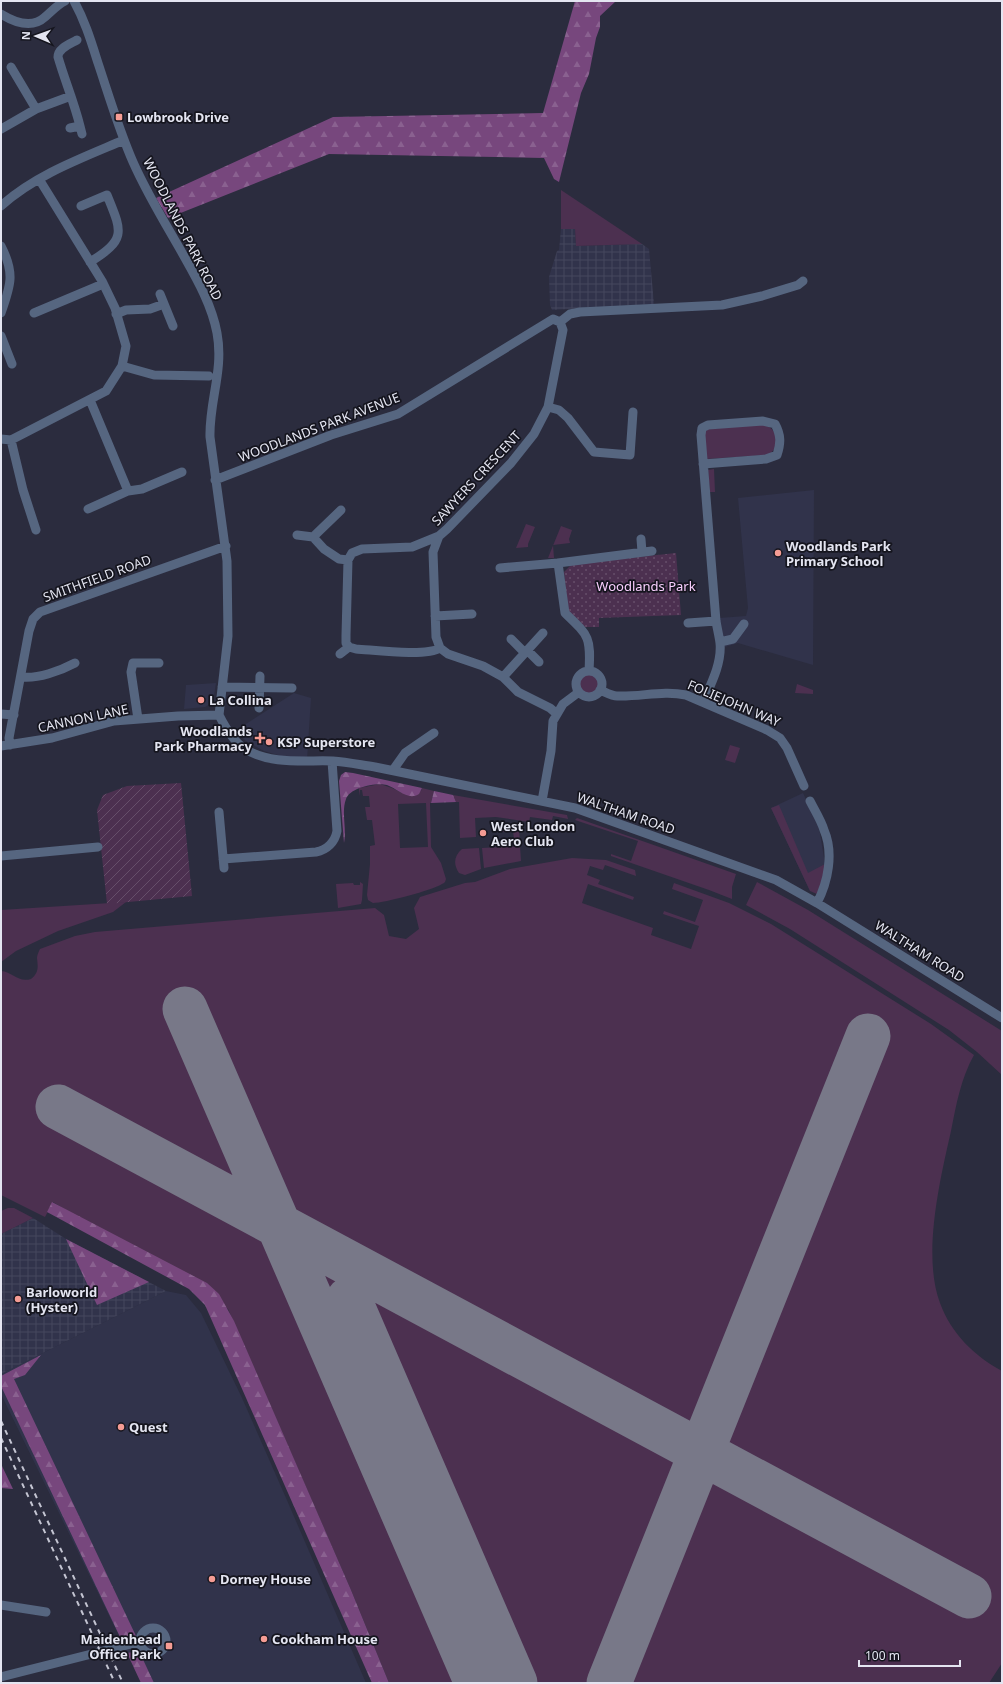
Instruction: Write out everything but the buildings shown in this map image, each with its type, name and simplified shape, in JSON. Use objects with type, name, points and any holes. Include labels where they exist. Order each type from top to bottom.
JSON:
[{"type":"street","points":[[1,14],[17,23],[35,23],[44,19],[65,1]]},
{"type":"street","name":"WOODLANDS PARK ROAD","points":[[74,1],[83,18],[124,140],[148,195],[197,280],[215,322],[220,349],[220,361],[209,425],[211,457],[226,546],[228,636],[219,716]]},
{"type":"street","points":[[70,128],[81,130],[75,104],[71,96],[58,53],[60,50],[77,40]]},
{"type":"street","points":[[13,73],[36,109]]},
{"type":"street","points":[[1,130],[36,109],[71,96]]},
{"type":"street","points":[[1,206],[10,198],[39,179],[124,140]]},
{"type":"street","points":[[1,439],[11,440],[106,391],[122,366],[126,346],[116,314],[103,284],[39,179]]},
{"type":"street","points":[[81,206],[107,195],[119,225],[117,239],[108,251],[90,262]]},
{"type":"street","points":[[1,246],[7,257],[11,275],[10,288],[1,313]]},
{"type":"street","name":"WOODLANDS PARK AVENUE","points":[[215,480],[331,435],[398,414],[570,314],[580,312],[722,305],[762,296],[798,285],[804,281]]},
{"type":"street","points":[[34,313],[103,284]]},
{"type":"street","points":[[160,294],[173,326]]},
{"type":"street","points":[[116,314],[126,310],[150,309],[164,304]]},
{"type":"street","name":"SAWYERS CRESCENT","points":[[440,648],[436,637],[433,552],[439,536],[511,463],[534,434],[548,407],[563,330],[557,321]]},
{"type":"street","points":[[1,336],[12,364]]},
{"type":"street","points":[[122,366],[154,374],[194,380],[209,376]]},
{"type":"street","points":[[90,400],[128,492]]},
{"type":"street","points":[[548,407],[559,410],[568,418],[594,452],[630,455],[633,412]]},
{"type":"street","points":[[703,464],[766,460],[777,455],[780,445],[780,433],[775,424],[763,421],[708,425],[702,428],[700,435],[716,621],[720,642],[720,657],[703,702]]},
{"type":"street","points":[[11,440],[23,490],[36,530]]},
{"type":"street","points":[[88,509],[182,472]]},
{"type":"street","points":[[313,537],[341,510]]},
{"type":"street","points":[[297,535],[313,537],[324,549],[339,559],[348,560]]},
{"type":"street","points":[[439,536],[412,547],[356,550],[352,553],[348,560],[346,642],[349,647],[356,649],[417,652],[435,651],[440,648],[452,656],[484,666],[503,677],[518,692],[550,708],[557,714]]},
{"type":"street","points":[[641,539],[642,552]]},
{"type":"street","points":[[422,544],[428,546],[433,552]]},
{"type":"street","name":"SMITHFIELD ROAD","points":[[5,746],[9,738],[14,715],[29,631],[33,619],[40,612],[226,546]]},
{"type":"street","points":[[500,568],[558,563],[652,551]]},
{"type":"street","points":[[508,557],[509,567]]},
{"type":"street","points":[[558,563],[564,613],[581,628],[589,640],[589,671]]},
{"type":"street","points":[[435,616],[472,614]]},
{"type":"street","points":[[688,623],[716,621]]},
{"type":"street","points":[[720,642],[734,639],[744,624]]},
{"type":"street","points":[[503,677],[543,633]]},
{"type":"street","points":[[511,639],[539,662]]},
{"type":"street","points":[[340,654],[349,647]]},
{"type":"street","points":[[138,720],[130,659],[159,663]]},
{"type":"street","points":[[21,677],[28,678],[64,670],[75,663]]},
{"type":"street","points":[[542,801],[551,751],[553,721],[563,704],[579,692],[576,684],[579,676],[585,672],[589,671],[600,677],[600,690]]},
{"type":"street","points":[[259,708],[260,676]]},
{"type":"street","points":[[222,687],[292,688]]},
{"type":"street","name":"FOLIEJOHN WAY","points":[[579,692],[586,696],[590,696],[594,695],[600,690],[616,696],[676,692],[703,702],[767,730],[780,738],[787,748],[804,786]]},
{"type":"street","points":[[1,714],[14,715]]},
{"type":"street","name":"CANNON LANE","points":[[5,746],[52,738],[114,722],[178,716],[219,716]]},
{"type":"street","name":"WALTHAM ROAD","points":[[219,716],[227,730],[245,749],[266,758],[285,761],[332,761],[393,770],[575,808],[776,880],[817,903],[1002,1018]]},
{"type":"street","points":[[393,770],[405,753],[434,733]]},
{"type":"street","points":[[219,812],[223,864],[320,851],[327,848],[335,838],[337,831],[332,761]]},
{"type":"street","points":[[810,801],[825,831],[828,852],[828,875],[823,892],[817,903]]},
{"type":"street","points":[[1,856],[98,847]]},
{"type":"street","points":[[1,1605],[46,1612]]},
{"type":"street","points":[[1,1677],[139,1642]]},
{"type":"shaded area","points":[[575,228],[576,246],[642,244],[649,249],[654,304],[552,310],[550,305],[549,277],[557,251],[559,250],[561,229]]},
{"type":"shaded area","name":"Woodlands Park Primary School","points":[[814,490],[813,665],[738,643],[725,647],[719,618],[746,616],[748,608],[738,498]]},
{"type":"shaded area","points":[[216,683],[213,702],[205,707],[184,709],[186,685]]},
{"type":"shaded area","points":[[294,693],[311,698],[307,760],[281,756],[264,751],[246,741],[235,731]]},
{"type":"shaded area","points":[[803,793],[819,827],[825,864],[810,891],[771,808]]},
{"type":"shaded area","points":[[33,1218],[66,1239],[166,1291],[1,1374],[1,1234]]},
{"type":"shaded area","points":[[166,1291],[186,1295],[201,1313],[242,1398],[366,1683],[142,1683],[1,1394],[1,1374]]},
{"type":"green space","points":[[575,1],[616,1],[600,16],[600,27],[596,38],[589,74],[581,93],[559,182],[554,179],[544,158],[329,154],[168,218],[156,198],[333,117],[543,113]]},
{"type":"green space","points":[[561,190],[642,244],[576,246],[575,229],[561,229]]},
{"type":"green space","points":[[764,424],[773,431],[777,439],[775,447],[768,455],[706,459],[704,433],[708,429]]},
{"type":"green space","points":[[714,469],[715,492],[710,492],[708,470]]},
{"type":"green space","points":[[526,524],[535,527],[528,547],[516,548]]},
{"type":"green space","points":[[561,526],[572,530],[569,539],[570,543],[553,545]]},
{"type":"green space","points":[[553,546],[554,558],[548,558]]},
{"type":"green space","name":"Woodlands Park","points":[[676,553],[681,615],[599,618],[599,627],[585,627],[568,612],[564,572],[572,564]]},
{"type":"green space","points":[[589,674],[596,677],[599,684],[596,691],[589,694],[582,691],[579,684],[582,677]]},
{"type":"green space","points":[[797,684],[813,690],[813,694],[795,693]]},
{"type":"green space","points":[[730,745],[740,748],[735,763],[725,760]]},
{"type":"green space","points":[[345,772],[422,788],[419,794],[415,796],[403,794],[383,784],[364,786],[353,791],[348,795],[345,804],[344,843],[339,781],[341,775]]},
{"type":"green space","points":[[181,783],[192,896],[107,904],[97,810],[103,795],[127,786]]},
{"type":"green space","points":[[380,784],[402,793],[421,791],[422,788],[434,791],[430,803],[431,847],[441,863],[446,879],[444,883],[419,893],[387,901],[373,903],[368,900],[370,846],[375,845],[372,820],[367,820],[365,807],[370,807],[369,796],[363,796],[362,790],[360,790],[359,796],[359,788]],"holes":[[[426,803],[428,847],[400,848],[398,804]]]},
{"type":"green space","points":[[434,791],[453,795],[456,802],[431,803]]},
{"type":"green space","points":[[453,795],[567,815],[568,819],[553,816],[552,820],[530,817],[529,822],[496,817],[475,818],[476,837],[460,838],[459,802],[456,802]]},
{"type":"green space","points":[[779,805],[808,873],[825,864],[825,874],[817,894],[810,891],[771,808]]},
{"type":"green space","points":[[577,818],[736,874],[732,887],[732,899],[611,856],[611,854],[631,861],[638,841],[575,820]]},
{"type":"green space","points":[[519,827],[520,844],[514,845],[516,844],[516,839],[514,839],[513,831],[501,832],[501,828]]},
{"type":"green space","points":[[520,846],[521,861],[484,868],[482,848]]},
{"type":"green space","points":[[479,848],[481,869],[465,875],[459,873],[455,863],[457,854],[462,849]]},
{"type":"green space","points":[[572,858],[606,860],[635,870],[636,876],[605,865],[603,870],[590,866],[587,875],[600,880],[598,884],[634,897],[633,900],[588,884],[582,903],[653,928],[651,935],[691,949],[699,926],[663,914],[664,911],[695,922],[703,900],[672,889],[674,883],[729,903],[771,924],[931,1024],[974,1055],[969,1064],[960,1092],[942,1172],[935,1217],[933,1263],[935,1284],[940,1303],[950,1324],[973,1351],[1002,1371],[1002,1663],[989,1683],[389,1683],[351,1590],[228,1309],[53,1202],[45,1217],[1,1195],[1,971],[23,980],[31,979],[37,972],[37,957],[40,949],[75,936],[95,932],[375,908],[384,915],[389,936],[406,939],[419,929],[414,908],[420,897],[465,883],[475,882],[510,869]]},
{"type":"green space","points":[[360,882],[363,884],[361,904],[338,908],[336,884],[353,883],[354,885],[360,885]]},
{"type":"green space","points":[[757,882],[808,910],[1002,1031],[1002,1075],[977,1052],[949,1030],[790,929],[746,905]]},
{"type":"green space","points":[[126,902],[113,912],[58,931],[16,951],[1,962],[1,910]]},
{"type":"green space","points":[[52,1202],[207,1283],[219,1294],[234,1321],[351,1590],[389,1683],[372,1683],[205,1305],[189,1289],[47,1212]]},
{"type":"green space","points":[[8,1208],[14,1208],[33,1218],[1,1234],[1,1211]]},
{"type":"green space","points":[[66,1239],[149,1282],[97,1305]]},
{"type":"green space","points":[[41,1355],[25,1375],[14,1379],[136,1636],[121,1639],[1,1386],[1,1376]]},
{"type":"green space","points":[[1,1464],[13,1489],[1,1488]]},
{"type":"green space","points":[[139,1651],[154,1683],[141,1683],[127,1653]]},
{"type":"runway","points":[[185,1009],[477,1683]]},
{"type":"runway","points":[[609,1683],[868,1036]]},
{"type":"runway","points":[[58,1107],[969,1596]]},
{"type":"runway","points":[[349,1299],[515,1683]]},
{"type":"railway","points":[[1,1421],[123,1683]]},
{"type":"railway","points":[[1,1438],[115,1683]]},
{"type":"place","name":"Lowbrook Drive","points":[[119,117]]},
{"type":"place","name":"Woodlands Park Primary School","points":[[778,553]]},
{"type":"place","name":"La Collina","points":[[201,700]]},
{"type":"place","name":"Woodlands Park Pharmacy","points":[[260,738]]},
{"type":"place","name":"KSP Superstore","points":[[269,742]]},
{"type":"place","name":"West London Aero Club","points":[[483,833]]},
{"type":"place","name":"Barloworld (Hyster)","points":[[18,1299]]},
{"type":"place","name":"Quest","points":[[121,1427]]},
{"type":"place","name":"Dorney House","points":[[212,1579]]},
{"type":"place","name":"Cookham House","points":[[264,1639]]},
{"type":"place","name":"Maidenhead Office Park","points":[[169,1646]]}]
